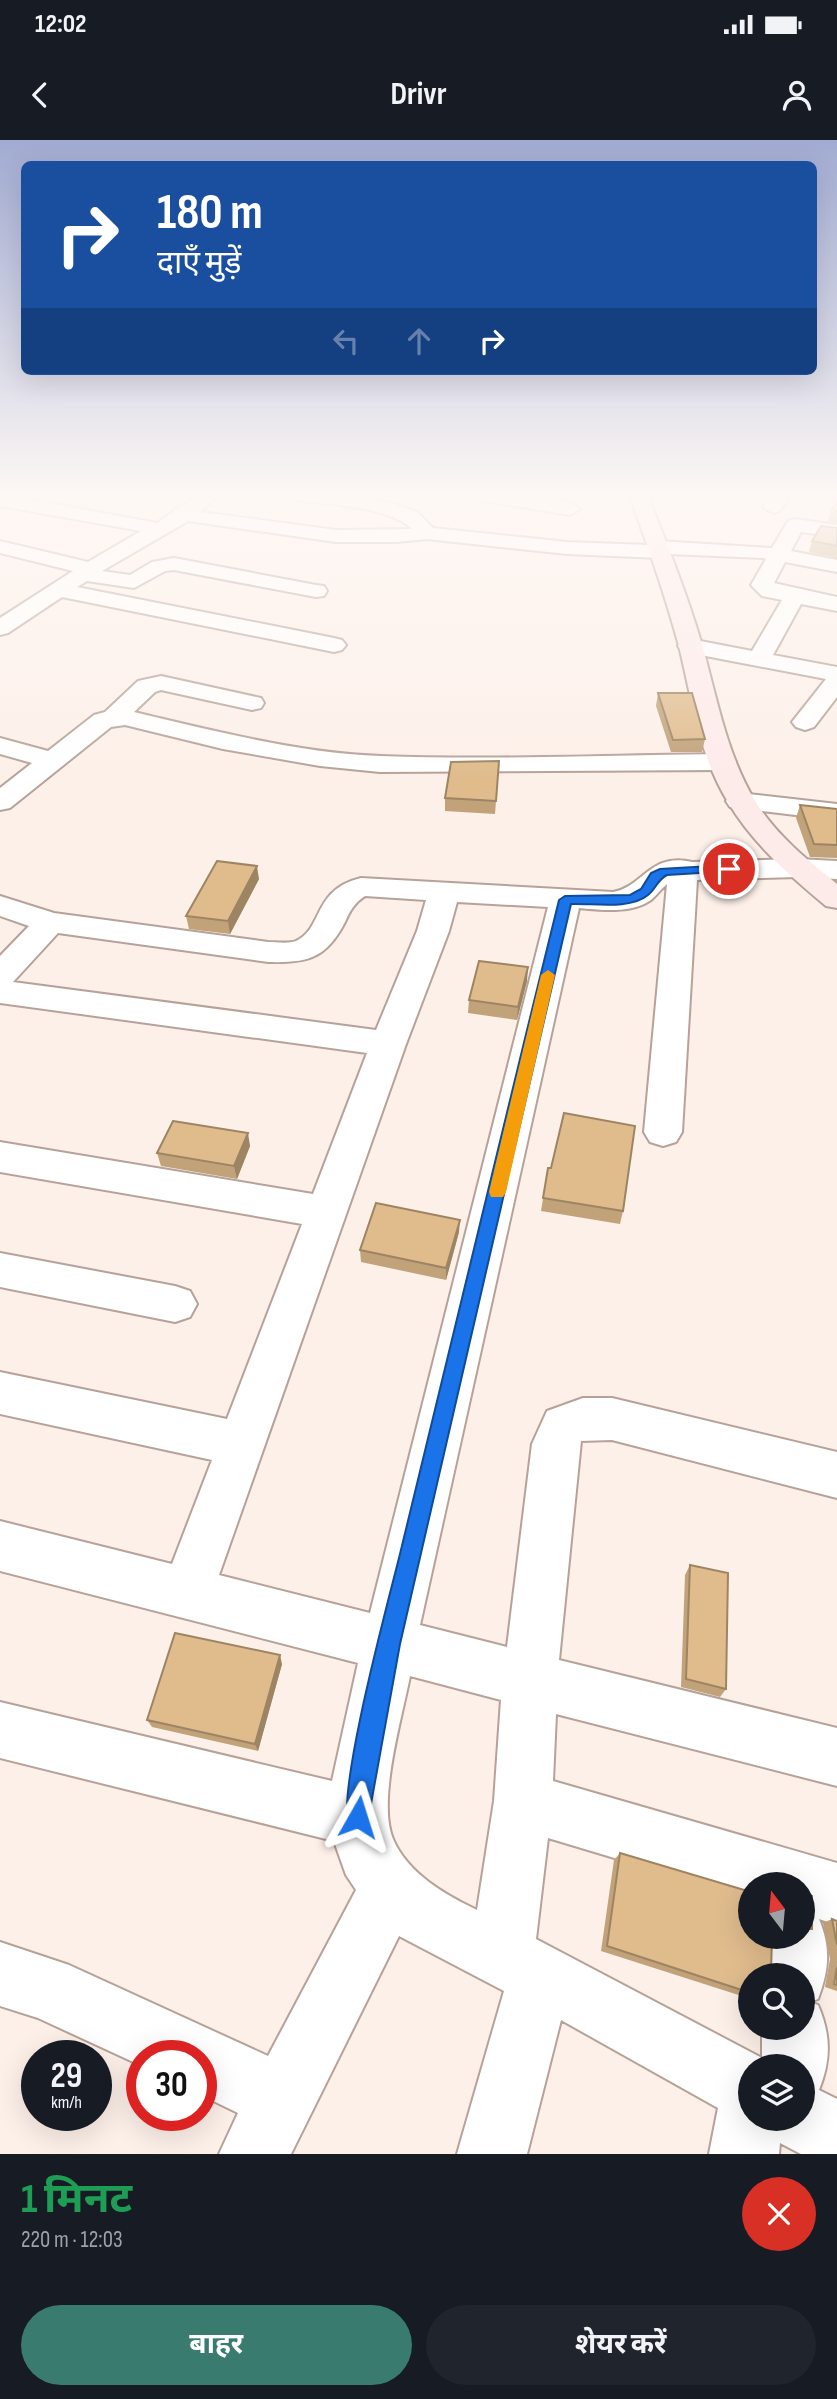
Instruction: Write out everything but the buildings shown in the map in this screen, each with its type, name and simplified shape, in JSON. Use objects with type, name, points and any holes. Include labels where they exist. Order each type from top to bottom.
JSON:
[{"type":"street","points":[[0,628],[61,588]]},
{"type":"street","points":[[300,588],[316,591]]},
{"type":"street","points":[[671,588],[690,646],[707,718],[740,801],[766,835],[798,867],[837,899]]},
{"type":"street","points":[[766,588],[837,604]]},
{"type":"street","points":[[58,590],[334,645]]},
{"type":"street","points":[[759,658],[795,596]]},
{"type":"street","points":[[690,646],[837,674]]},
{"type":"street","points":[[805,722],[837,681]]},
{"type":"street","points":[[114,717],[147,686],[161,683],[252,703]]},
{"type":"street","points":[[0,803],[103,720],[114,717],[125,717],[223,741],[308,756],[380,764],[723,762]]},
{"type":"street","points":[[0,746],[54,761]]},
{"type":"street","points":[[740,801],[837,812]]},
{"type":"street","points":[[0,906],[50,922],[268,952],[290,952],[306,949],[316,942],[343,896],[351,889],[371,887],[565,900],[633,899],[646,892],[655,876],[683,869],[798,867],[837,870]]},
{"type":"street","points":[[663,1132],[683,869]]},
{"type":"street","points":[[187,1593],[388,1044],[425,953],[444,892]]},
{"type":"street","points":[[565,900],[389,1644],[362,1773],[358,1817],[367,1854],[390,1888],[423,1916],[521,1965],[738,2082]]},
{"type":"street","points":[[0,976],[50,922]]},
{"type":"street","points":[[0,992],[388,1044]]},
{"type":"street","points":[[0,1157],[327,1212]]},
{"type":"street","points":[[0,1270],[174,1304]]},
{"type":"street","points":[[0,1393],[242,1444]]},
{"type":"street","points":[[492,2154],[521,1965],[523,1801],[530,1680],[556,1444],[564,1426],[583,1419],[612,1419],[837,1475]]},
{"type":"street","points":[[0,1546],[837,1757]]},
{"type":"street","points":[[0,1730],[358,1817]]},
{"type":"street","points":[[523,1801],[738,1875]]},
{"type":"street","points":[[267,2128],[390,1888]]},
{"type":"street","points":[[0,1974],[47,1988],[159,2040]]},
{"type":"street","points":[[217,2067],[255,2085],[267,2128]]},
{"type":"street","points":[[815,2124],[837,2136]]},
{"type":"street","points":[[744,2154],[748,2131]]},
{"type":"slow traffic","points":[[497,1192],[548,975]]},
{"type":"route","points":[[358,1817],[362,1773],[389,1644],[565,900],[633,899],[646,892],[655,876],[664,872],[683,869],[729,869]]}]
